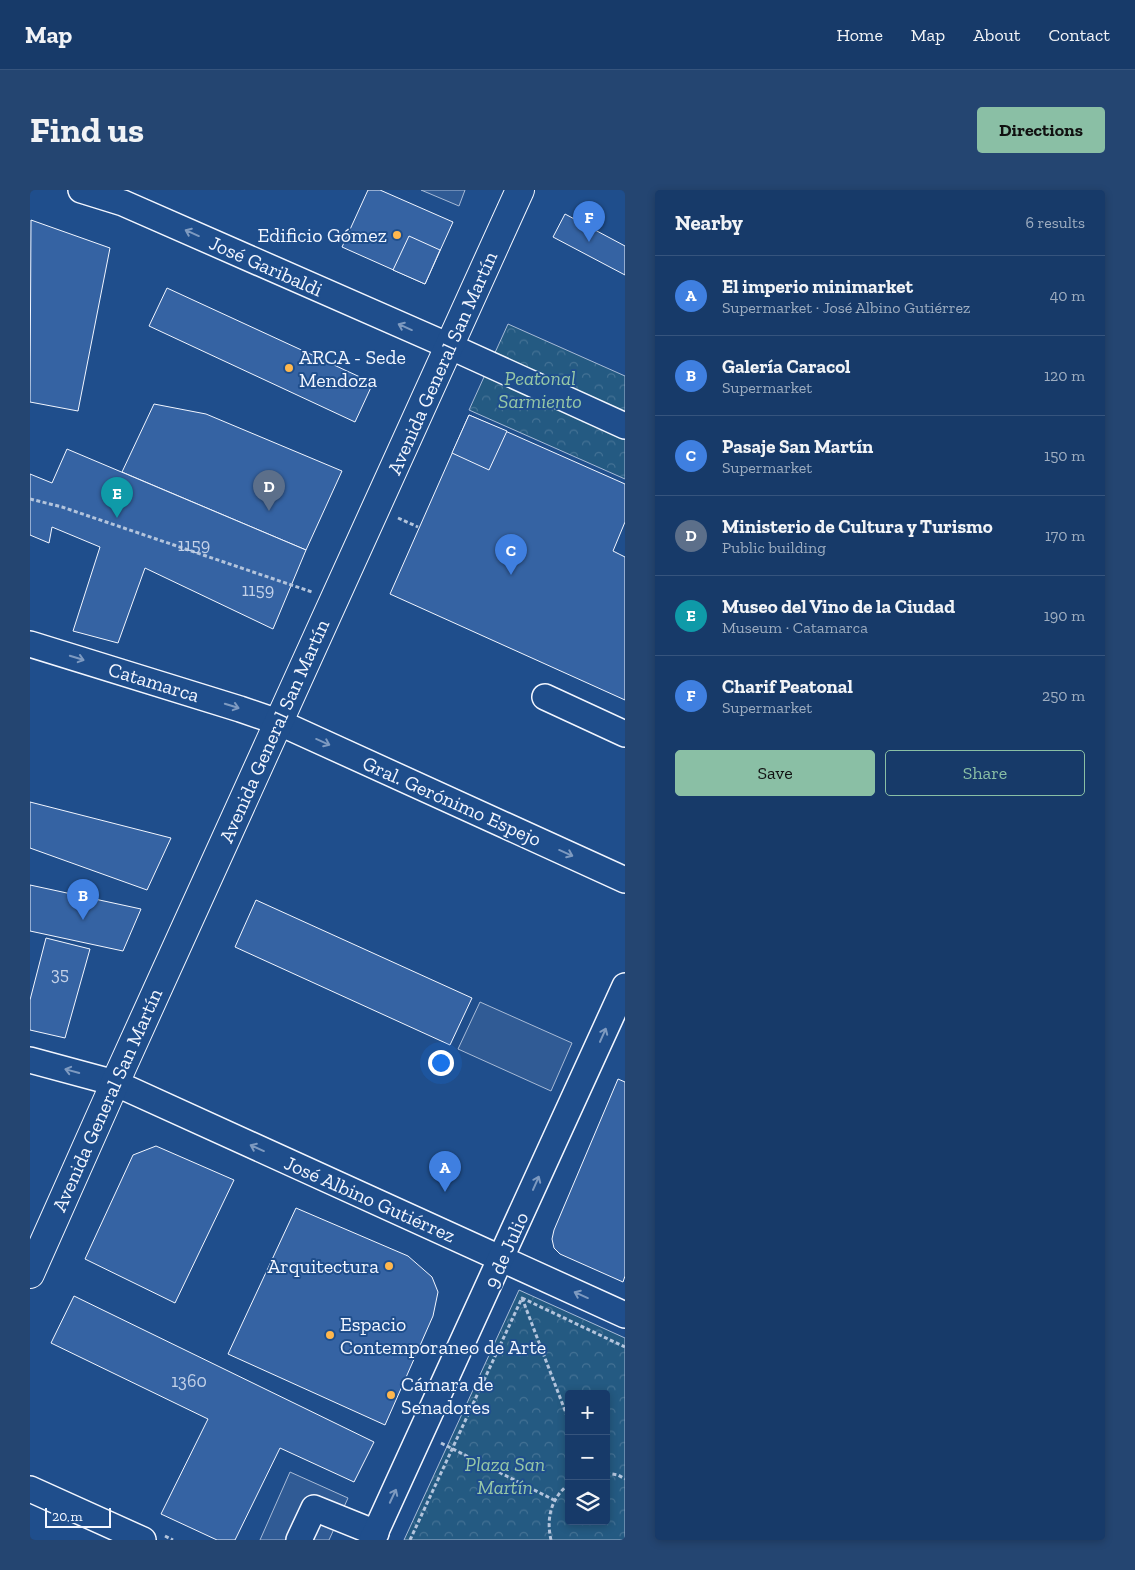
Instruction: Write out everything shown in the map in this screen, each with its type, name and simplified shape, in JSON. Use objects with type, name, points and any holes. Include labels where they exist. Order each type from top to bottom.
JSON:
[{"type":"main road","name":"Avenida General San Martín","points":[[30,1274],[114,1083],[520,190]]},
{"type":"street","name":"José Garibaldi","points":[[80,190],[124,197],[625,426]]},
{"type":"street","name":"Catamarca","points":[[30,644],[278,722]]},
{"type":"street","points":[[545,697],[625,734]]},
{"type":"street","name":"Gral. Gerónimo Espejo","points":[[278,722],[625,880]]},
{"type":"street","name":"9 de Julio","points":[[374,1536],[625,986]]},
{"type":"street","name":"José Albino Gutiérrez","points":[[30,1060],[114,1083],[625,1315]]},
{"type":"street","points":[[30,1489],[143,1540]]},
{"type":"street","points":[[299,1540],[314,1508],[374,1536]]},
{"type":"path","points":[[30,498],[62,507],[334,599]]},
{"type":"path","points":[[502,1259],[522,1298],[565,1411]]},
{"type":"path","points":[[522,1298],[625,1347]]},
{"type":"path","points":[[410,1540],[522,1298]]},
{"type":"path","points":[[422,1433],[554,1500]]},
{"type":"path","points":[[610,1474],[625,1479]]},
{"type":"path","points":[[550,1540],[548,1526],[550,1513],[554,1500],[565,1487]]},
{"type":"green space","name":"Peatonal Sarmiento","points":[[508,324],[625,376],[625,479],[469,410]]},
{"type":"green space","name":"Plaza San Martín","points":[[519,1290],[625,1338],[625,1540],[404,1540]]},
{"type":"shaded area","points":[[421,190],[465,190],[459,206]]},
{"type":"shaded area","points":[[480,1002],[572,1043],[551,1091],[458,1049]]},
{"type":"shaded area","points":[[290,1472],[348,1498],[329,1540],[260,1540]]},
{"type":"building","name":"Edificio Gómez","points":[[368,190],[380,190],[453,222],[425,284],[342,247]]},
{"type":"building","points":[[565,214],[625,246],[625,275],[553,237]]},
{"type":"building","points":[[31,220],[110,248],[78,411],[30,402]]},
{"type":"building","points":[[409,236],[440,250],[425,284],[393,270]]},
{"type":"building","name":"ARCA - Sede Mendoza","points":[[167,288],[373,383],[355,422],[149,326]]},
{"type":"building","points":[[154,404],[206,414],[342,471],[306,550],[122,472]]},
{"type":"building","points":[[469,415],[625,484],[625,522],[613,551],[625,557],[625,700],[390,594]]},
{"type":"building","points":[[469,415],[507,431],[489,470],[452,453]]},
{"type":"building","points":[[67,449],[306,550],[273,629],[145,568],[118,643],[73,631],[100,547],[52,527],[49,543],[30,535],[30,474],[52,483]]},
{"type":"building","points":[[30,802],[171,838],[147,890],[30,848]]},
{"type":"building","points":[[30,885],[141,909],[123,951],[30,931]]},
{"type":"building","points":[[256,900],[472,998],[450,1045],[235,947]]},
{"type":"building","points":[[46,938],[90,949],[65,1038],[30,1030],[30,1000]]},
{"type":"building","points":[[618,1079],[625,1082],[625,1276],[623,1282],[560,1254],[554,1248],[552,1239],[554,1230]]},
{"type":"building","points":[[156,1146],[234,1180],[175,1303],[85,1259],[133,1155]]},
{"type":"building","name":"Espacio Contemporaneo de Arte","points":[[296,1208],[408,1256],[432,1277],[438,1292],[433,1316],[385,1425],[228,1354]]},
{"type":"building","points":[[74,1296],[374,1442],[354,1482],[280,1448],[235,1540],[217,1540],[161,1514],[208,1419],[51,1343]]},
{"type":"place","name":"Edificio Gómez","points":[[397,235]]},
{"type":"place","name":"Charif Peatonal","points":[[589,242]]},
{"type":"place","name":"ARCA - Sede Mendoza","points":[[289,368]]},
{"type":"place","name":"Ministerio de Cultura y Turismo","points":[[269,511]]},
{"type":"place","name":"Museo del Vino de la Ciudad","points":[[117,518]]},
{"type":"place","name":"Pasaje San Martín","points":[[511,575]]},
{"type":"place","name":"Galería Caracol","points":[[83,920]]},
{"type":"place","name":"El imperio minimarket","points":[[445,1192]]},
{"type":"place","name":"Arquitectura","points":[[389,1266]]},
{"type":"place","name":"Espacio Contemporaneo de Arte","points":[[330,1335]]},
{"type":"place","name":"Cámara de Senadores","points":[[391,1395]]}]
